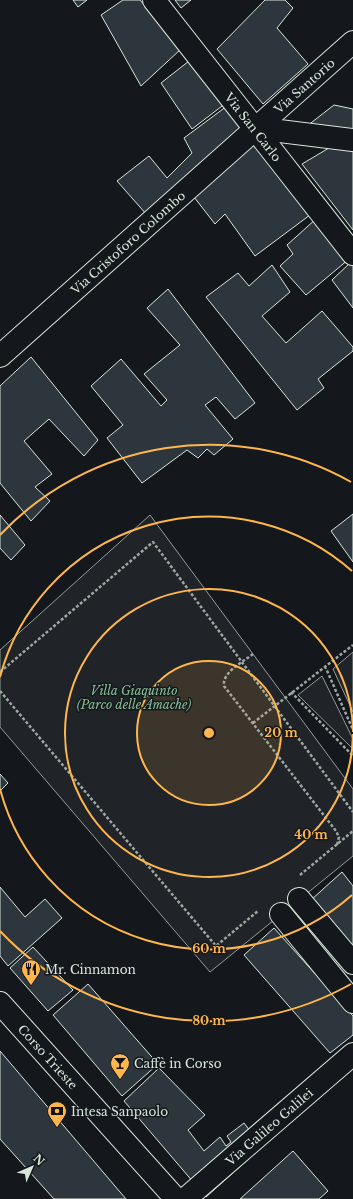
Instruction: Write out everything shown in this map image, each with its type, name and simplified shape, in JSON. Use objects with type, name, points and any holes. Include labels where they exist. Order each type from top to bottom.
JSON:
[{"type":"street","name":"Via San Carlo","points":[[154,0],[353,254]]},
{"type":"street","name":"Via Santorio","points":[[255,128],[353,42]]},
{"type":"street","points":[[255,128],[353,140]]},
{"type":"street","name":"Via Cristoforo Colombo","points":[[0,356],[255,128]]},
{"type":"street","points":[[299,899],[353,963]]},
{"type":"street","points":[[272,910],[353,1002]]},
{"type":"street","name":"Corso Trieste","points":[[0,1003],[176,1199]]},
{"type":"street","name":"Via Galileo Galilei","points":[[186,1199],[353,1054]]},
{"type":"path","points":[[0,672],[153,542],[353,812]]},
{"type":"path","points":[[253,723],[353,645]]},
{"type":"path","points":[[253,654],[227,675],[224,681],[224,686],[336,831],[339,837],[337,845]]},
{"type":"path","points":[[325,666],[353,730]]},
{"type":"path","points":[[0,691],[216,946],[272,910]]},
{"type":"path","points":[[291,692],[353,756]]},
{"type":"path","points":[[298,877],[353,831]]},
{"type":"green space","name":"Villa Giaquinto (Parco delle Amache)","points":[[150,515],[353,789],[353,856],[210,972],[0,727],[0,650]]},
{"type":"green space","points":[[353,652],[353,712],[333,669]]},
{"type":"green space","points":[[322,676],[353,739],[353,749],[298,695]]},
{"type":"building","points":[[73,0],[87,0],[78,7]]},
{"type":"building","points":[[123,0],[140,0],[181,49],[141,86],[101,15]]},
{"type":"building","points":[[175,0],[191,0],[181,8]]},
{"type":"building","points":[[265,0],[285,0],[293,8],[277,28],[308,64],[263,104],[217,49]]},
{"type":"building","points":[[189,61],[226,103],[192,129],[161,83]]},
{"type":"building","points":[[334,105],[353,109],[353,140],[298,133]]},
{"type":"building","points":[[227,106],[247,129],[147,215],[117,181],[149,156],[167,178],[192,153],[184,138]]},
{"type":"building","points":[[344,139],[353,140],[353,230],[302,164]]},
{"type":"building","points":[[256,143],[314,212],[255,256],[225,214],[215,224],[194,197]]},
{"type":"building","points":[[317,218],[349,259],[306,295],[280,266],[293,254],[287,245]]},
{"type":"building","points":[[350,263],[353,266],[353,308],[332,280]]},
{"type":"building","points":[[272,265],[290,292],[262,316],[286,343],[322,311],[353,347],[353,351],[318,379],[324,388],[297,410],[206,297],[238,273],[249,286]]},
{"type":"building","points":[[168,289],[255,403],[235,419],[216,397],[205,405],[233,439],[214,455],[207,449],[198,458],[187,450],[142,483],[107,438],[123,425],[91,386],[121,359],[161,406],[167,400],[144,374],[180,345],[147,308]]},
{"type":"building","points":[[31,357],[98,440],[84,456],[49,419],[24,441],[52,474],[35,487],[50,501],[31,521],[0,483],[0,386]]},
{"type":"building","points":[[353,514],[353,562],[331,531]]},
{"type":"building","points":[[0,515],[25,545],[11,560],[0,548]]},
{"type":"building","points":[[0,774],[8,783],[0,791]]},
{"type":"building","points":[[342,872],[353,886],[353,948],[311,900]]},
{"type":"building","points":[[0,887],[25,917],[45,899],[62,918],[8,966],[0,956]]},
{"type":"building","points":[[274,928],[353,1016],[353,1035],[330,1053],[244,955]]},
{"type":"building","points":[[33,947],[73,990],[48,1011],[10,968]]},
{"type":"building","points":[[88,984],[158,1064],[122,1096],[53,1015]]},
{"type":"building","points":[[0,1051],[126,1199],[54,1199],[0,1139]]},
{"type":"building","points":[[159,1068],[205,1115],[188,1130],[204,1151],[220,1137],[226,1146],[231,1142],[227,1136],[244,1123],[262,1147],[206,1197],[124,1101]]},
{"type":"building","points":[[293,1151],[328,1191],[319,1199],[240,1199]]},
{"type":"place","name":"Mr. Cinnamon","points":[[31,986]]},
{"type":"place","name":"Caffè in Corso","points":[[120,1080]]},
{"type":"place","name":"Intesa Sanpaolo","points":[[57,1128]]}]
